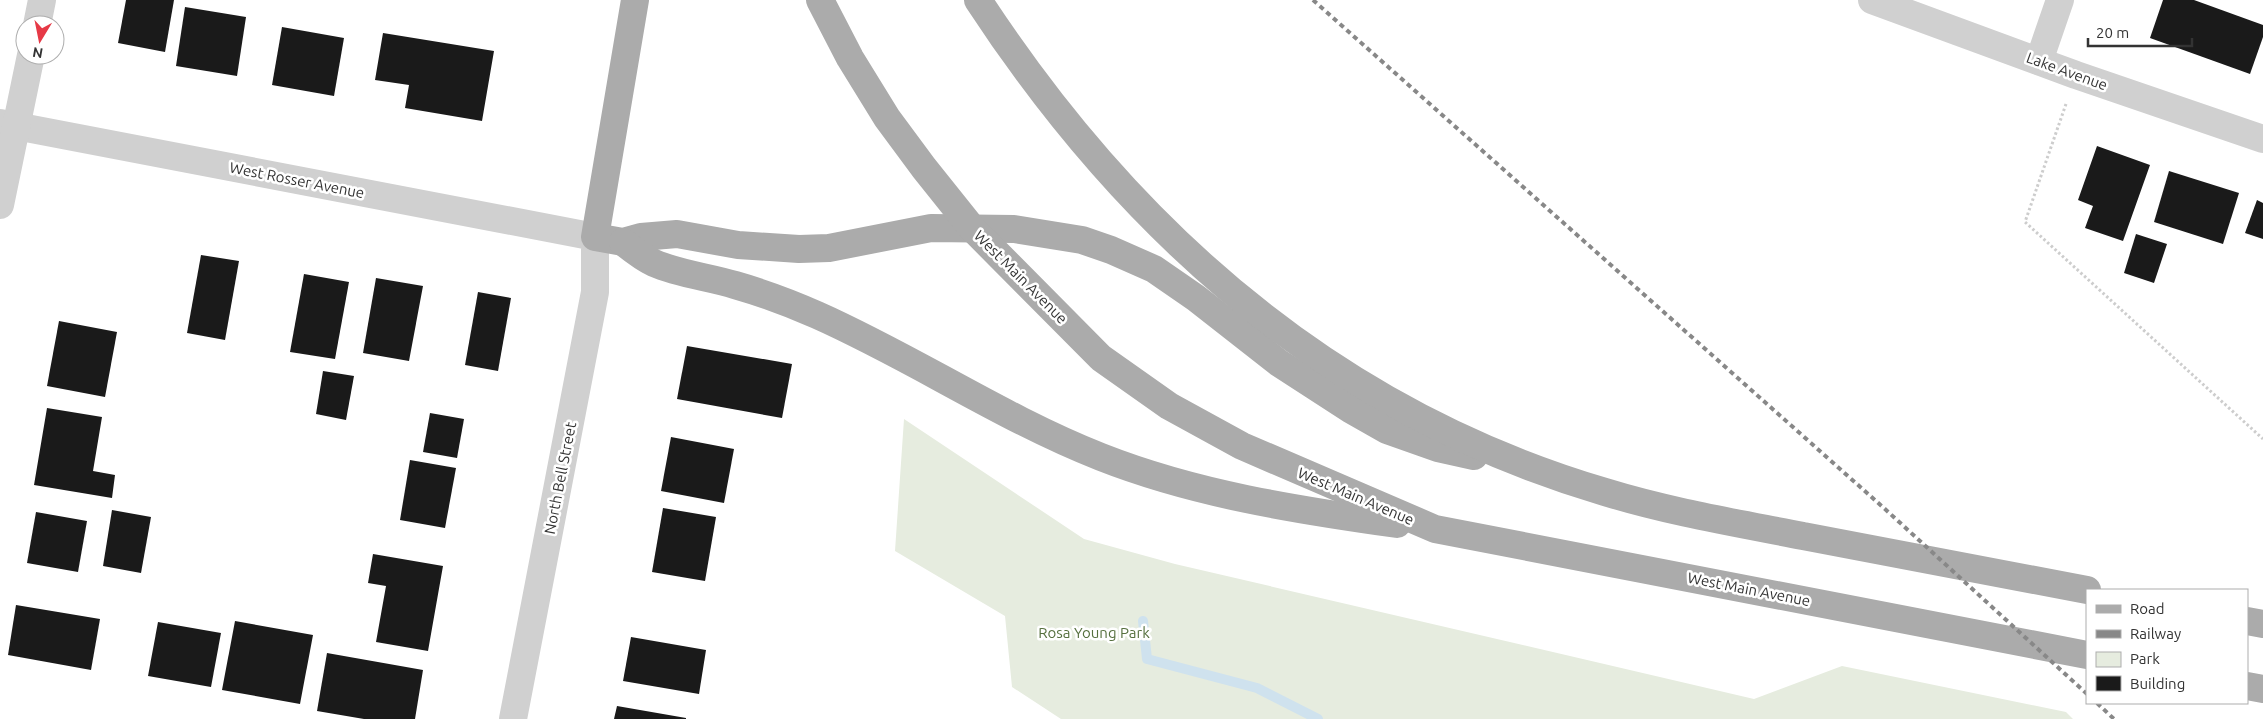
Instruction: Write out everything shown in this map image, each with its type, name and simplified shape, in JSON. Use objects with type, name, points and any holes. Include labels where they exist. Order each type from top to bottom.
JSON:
[{"type":"main road","points":[[634,0],[595,237],[623,242],[654,263],[745,288],[816,315],[887,348],[1026,423],[1100,457],[1135,469],[1243,498],[1313,512],[1435,529]]},
{"type":"main road","name":"West Main Avenue","points":[[820,0],[850,58],[887,118],[919,162],[972,228],[1101,358],[1169,406],[1242,446],[1435,529],[2086,655]]},
{"type":"main road","points":[[978,0],[1074,133],[1140,207],[1232,293],[1294,342],[1358,383],[1445,430],[1504,457],[1606,493],[1695,515],[2086,590]]},
{"type":"main road","points":[[623,242],[641,237],[677,234],[738,245],[798,249],[829,248],[931,228],[1014,229],[1049,233],[1082,240],[1134,259],[1173,281],[1248,340],[1311,384],[1387,430],[1438,448],[1546,473]]},
{"type":"main road","points":[[2248,621],[2263,624]]},
{"type":"main road","points":[[2248,686],[2263,689]]},
{"type":"street","points":[[39,15],[42,0]]},
{"type":"street","name":"Lake Avenue","points":[[1872,0],[2076,75],[2263,139]]},
{"type":"street","points":[[2039,61],[2060,0]]},
{"type":"street","points":[[0,205],[8,124],[28,65]]},
{"type":"street","name":"West Rosser Avenue","points":[[8,124],[595,237]]},
{"type":"street","name":"North Bell Street","points":[[514,719],[596,292],[595,237]]},
{"type":"path","points":[[2076,75],[2025,222],[2263,439]]},
{"type":"green space","name":"Rosa Young Park","points":[[904,419],[1084,539],[1175,564],[1754,699],[1842,666],[2066,712],[2073,719],[1061,719],[1012,687],[1005,616],[895,551]]},
{"type":"building","points":[[126,0],[174,0],[165,52],[118,43]]},
{"type":"building","points":[[2163,0],[2194,0],[2263,25],[2263,37],[2250,74],[2150,38]]},
{"type":"building","points":[[185,7],[246,17],[237,76],[176,66]]},
{"type":"building","points":[[282,27],[344,38],[334,96],[272,85]]},
{"type":"building","points":[[383,33],[494,51],[482,121],[405,108],[409,85],[375,80]]},
{"type":"building","points":[[2097,146],[2150,165],[2123,241],[2085,228],[2093,206],[2078,200]]},
{"type":"building","points":[[2169,171],[2239,193],[2223,244],[2154,222]]},
{"type":"building","points":[[2257,200],[2263,203],[2263,239],[2245,233]]},
{"type":"building","points":[[2136,234],[2167,244],[2154,283],[2124,273]]},
{"type":"building","points":[[201,255],[239,261],[225,340],[187,333]]},
{"type":"building","points":[[304,274],[349,282],[335,359],[290,352]]},
{"type":"building","points":[[376,278],[423,286],[409,361],[363,353]]},
{"type":"building","points":[[478,292],[511,298],[498,371],[465,365]]},
{"type":"building","points":[[59,321],[117,332],[105,397],[47,386]]},
{"type":"building","points":[[687,346],[792,364],[782,418],[677,399]]},
{"type":"building","points":[[323,371],[354,376],[346,420],[316,414]]},
{"type":"building","points":[[47,408],[102,417],[93,471],[115,475],[112,498],[34,485]]},
{"type":"building","points":[[430,413],[464,419],[457,458],[423,452]]},
{"type":"building","points":[[671,437],[734,449],[724,503],[661,491]]},
{"type":"building","points":[[410,460],[456,468],[445,528],[400,520]]},
{"type":"building","points":[[663,508],[716,517],[705,581],[652,572]]},
{"type":"building","points":[[112,510],[151,517],[141,573],[103,566]]},
{"type":"building","points":[[36,512],[87,521],[78,572],[27,563]]},
{"type":"building","points":[[373,554],[443,566],[428,651],[376,642],[386,586],[368,583]]},
{"type":"building","points":[[16,605],[100,619],[91,670],[8,655]]},
{"type":"building","points":[[235,621],[313,635],[300,704],[222,690]]},
{"type":"building","points":[[158,622],[221,633],[211,687],[148,676]]},
{"type":"building","points":[[631,637],[706,650],[699,694],[623,681]]},
{"type":"building","points":[[327,653],[423,670],[415,719],[364,719],[317,711]]},
{"type":"building","points":[[617,706],[686,718],[686,719],[614,719]]},
{"type":"waterway","points":[[1143,621],[1147,659],[1257,688],[1318,719]]},
{"type":"railway","points":[[1313,0],[1885,509],[2086,693]]},
{"type":"railway","points":[[2098,704],[2114,719]]}]
